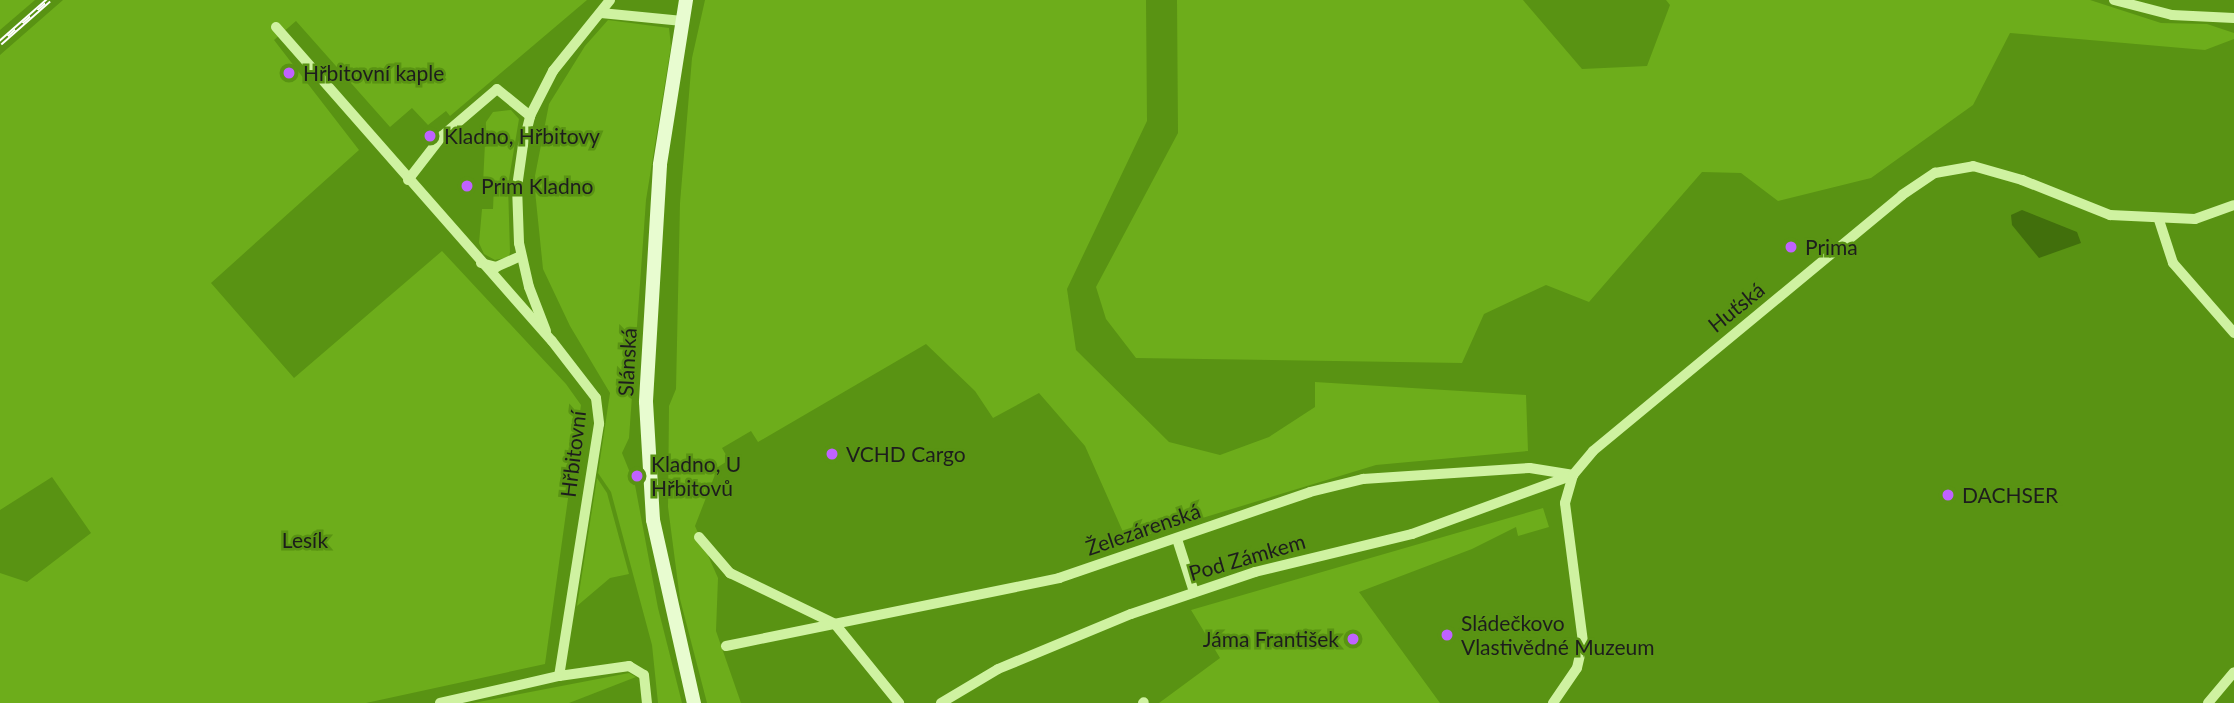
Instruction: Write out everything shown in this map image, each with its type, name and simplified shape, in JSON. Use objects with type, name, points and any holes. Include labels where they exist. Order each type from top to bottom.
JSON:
[{"type":"main road","name":"Slánská","points":[[686,0],[660,165],[646,402],[653,520],[694,703]]},
{"type":"street","points":[[552,341],[534,304],[521,256],[517,187],[530,116],[553,71],[610,0]]},
{"type":"street","points":[[2114,0],[2162,13],[2234,18]]},
{"type":"street","points":[[601,13],[683,21]]},
{"type":"street","name":"Hřbitovní","points":[[276,27],[552,341],[594,394],[600,414],[559,676]]},
{"type":"street","points":[[408,180],[442,136],[497,89],[530,116]]},
{"type":"street","name":"Huťská","points":[[1553,703],[1577,668],[1583,642],[1565,503],[1573,475],[1593,451],[1902,195],[1935,173],[1957,166],[1988,169],[2110,215],[2159,220],[2195,219],[2234,205]]},
{"type":"street","points":[[2159,220],[2173,263],[2234,333]]},
{"type":"street","points":[[481,263],[496,267],[521,256]]},
{"type":"street","name":"Železárenská","points":[[726,646],[1059,578],[1310,492],[1363,479],[1530,468],[1573,475]]},
{"type":"street","name":"Pod Zámkem","points":[[941,703],[998,669],[1071,637],[1194,592],[1412,534],[1573,475]]},
{"type":"street","points":[[699,537],[730,573],[835,624],[899,703]]},
{"type":"street","points":[[1177,538],[1194,592]]},
{"type":"street","points":[[440,703],[559,676],[633,666],[642,672],[647,703]]},
{"type":"street","points":[[2208,703],[2234,672]]},
{"type":"green space","points":[[0,0],[35,0],[0,30]]},
{"type":"green space","name":"Lesík","points":[[63,0],[587,0],[450,116],[446,111],[428,125],[412,108],[390,127],[296,21],[274,40],[359,150],[211,283],[294,378],[442,251],[566,384],[581,405],[545,664],[366,703],[0,703],[0,573],[27,582],[91,533],[52,477],[0,510],[0,55]]},
{"type":"green space","points":[[705,0],[1146,0],[1147,121],[1067,289],[1076,350],[1169,442],[1220,455],[1269,437],[1315,407],[1315,382],[1526,395],[1528,451],[1376,465],[1127,541],[1085,446],[1039,393],[993,418],[975,391],[926,344],[758,442],[751,431],[722,448],[729,460],[718,467],[695,526],[718,578],[716,631],[741,703],[707,703],[680,599],[668,507],[669,406],[676,389],[680,203],[692,58]]},
{"type":"green space","points":[[1177,0],[1523,0],[1582,69],[1647,66],[1670,5],[1666,0],[2090,0],[2161,23],[2207,24],[2234,33],[2234,39],[2205,50],[2010,33],[1973,105],[1871,178],[1778,201],[1741,173],[1702,172],[1589,302],[1546,285],[1484,314],[1462,363],[1136,358],[1106,319],[1096,287],[1178,133]]},
{"type":"green space","points":[[608,20],[669,28],[671,46],[646,200],[629,438],[622,453],[635,485],[658,608],[682,703],[658,703],[652,645],[611,492],[598,473],[610,393],[570,326],[543,269],[534,181],[549,104],[585,46]]},
{"type":"green space","points":[[511,110],[519,119],[508,185],[510,252],[509,257],[495,260],[484,254],[479,243],[482,209],[493,209],[494,185],[483,184],[486,122],[493,112]]},
{"type":"green space","points":[[597,478],[607,493],[629,574],[610,578],[577,606]]},
{"type":"green space","points":[[1543,508],[1549,527],[1518,536],[1516,527],[1472,549],[1359,592],[1440,703],[1159,703],[1220,658],[1191,610]]},
{"type":"green space","points":[[629,673],[636,677],[569,703],[473,703]]},
{"type":"shaded area","points":[[2022,210],[2077,232],[2081,243],[2039,258],[2012,225],[2011,215]]},
{"type":"railway","points":[[0,43],[49,0]]},
{"type":"place","name":"Hřbitovní kaple","points":[[289,73]]},
{"type":"place","name":"Kladno, Hřbitovy","points":[[430,136]]},
{"type":"place","name":"Prim Kladno","points":[[467,186]]},
{"type":"place","name":"Prima","points":[[1791,247]]},
{"type":"place","name":"VCHD Cargo","points":[[832,454]]},
{"type":"place","name":"Kladno, U Hřbitovů","points":[[637,476]]},
{"type":"place","name":"DACHSER","points":[[1948,495]]},
{"type":"place","name":"Sládečkovo Vlastivědné Muzeum","points":[[1447,635]]},
{"type":"place","name":"Jáma František","points":[[1353,639]]}]
